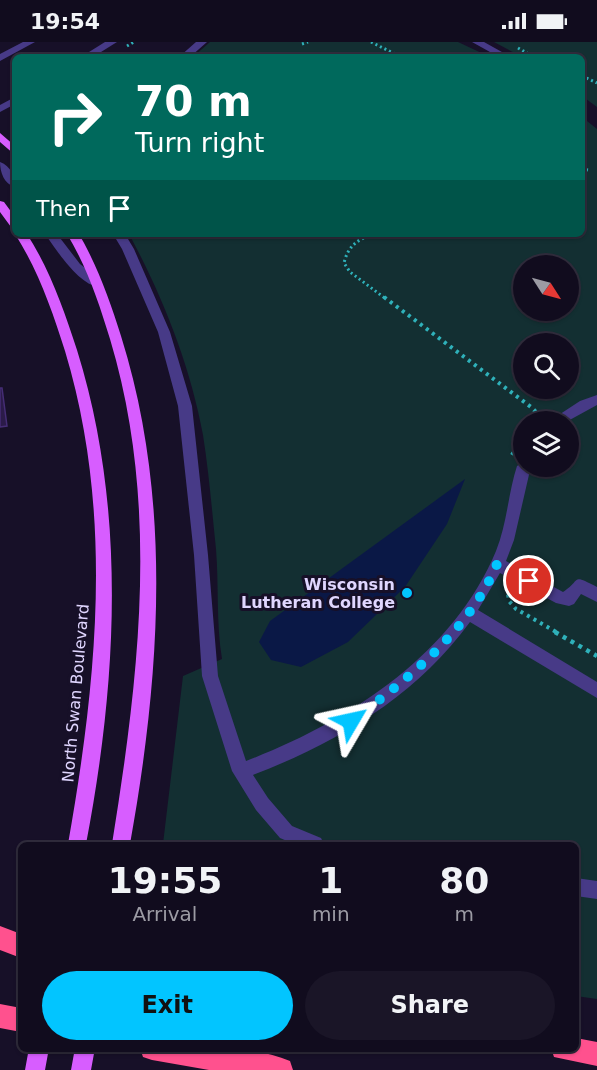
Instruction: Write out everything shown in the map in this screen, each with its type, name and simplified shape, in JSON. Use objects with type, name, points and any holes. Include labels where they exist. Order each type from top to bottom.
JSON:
[{"type":"highway","points":[[0,938],[18,945]]},
{"type":"highway","points":[[0,1016],[18,1019]]},
{"type":"highway","points":[[579,1051],[597,1054]]},
{"type":"highway","points":[[175,1052],[281,1070]]},
{"type":"main road","points":[[0,136],[12,149]]},
{"type":"main road","points":[[0,204],[12,221]]},
{"type":"main road","name":"North Swan Boulevard","points":[[22,237],[55,304],[77,365],[93,433],[103,514],[105,618],[99,700],[89,780],[77,842]]},
{"type":"main road","points":[[75,237],[88,259],[120,345],[141,430],[148,507],[150,593],[143,682],[134,763],[121,842]]},
{"type":"main road","points":[[35,1070],[38,1052]]},
{"type":"main road","points":[[81,1070],[84,1052]]},
{"type":"street","points":[[0,58],[30,42]]},
{"type":"street","points":[[190,50],[202,42]]},
{"type":"street","points":[[477,42],[500,54]]},
{"type":"street","points":[[91,54],[108,44]]},
{"type":"street","points":[[12,52],[17,54]]},
{"type":"street","points":[[0,165],[12,180]]},
{"type":"street","points":[[53,237],[76,267],[97,283]]},
{"type":"street","points":[[121,237],[165,333],[185,406],[201,555],[210,676],[242,771],[262,804],[286,832],[310,842]]},
{"type":"street","points":[[573,411],[597,400]]},
{"type":"street","points":[[242,771],[319,739],[351,721],[412,673],[467,612],[497,564],[513,520],[522,477]]},
{"type":"street","points":[[497,564],[561,598],[569,599],[579,585],[597,596]]},
{"type":"street","points":[[467,612],[597,691]]},
{"type":"street","points":[[579,887],[597,890]]},
{"type":"path","points":[[302,44],[308,42]]},
{"type":"path","points":[[371,42],[395,54]]},
{"type":"path","points":[[363,237],[346,251],[344,263],[350,272],[533,411]]},
{"type":"green space","points":[[210,42],[458,42],[484,54],[196,54]]},
{"type":"green space","points":[[494,42],[597,42],[597,107],[585,98],[585,54],[516,54]]},
{"type":"green space","name":"Wisconsin Lutheran College","points":[[585,119],[597,129],[597,999],[579,996],[579,842],[163,842],[183,676],[222,659],[217,563],[203,435],[191,383],[164,307],[130,237],[585,237]]},
{"type":"water","points":[[465,479],[447,524],[405,587],[348,642],[301,667],[271,660],[259,642],[270,621]]},
{"type":"building","points":[[0,388],[2,388],[7,426],[0,427]]},
{"type":"place","name":"Wisconsin Lutheran College","points":[[407,593]]},
{"type":"route","points":[[351,721],[412,673],[438,647],[478,598],[497,564],[529,581]]}]
